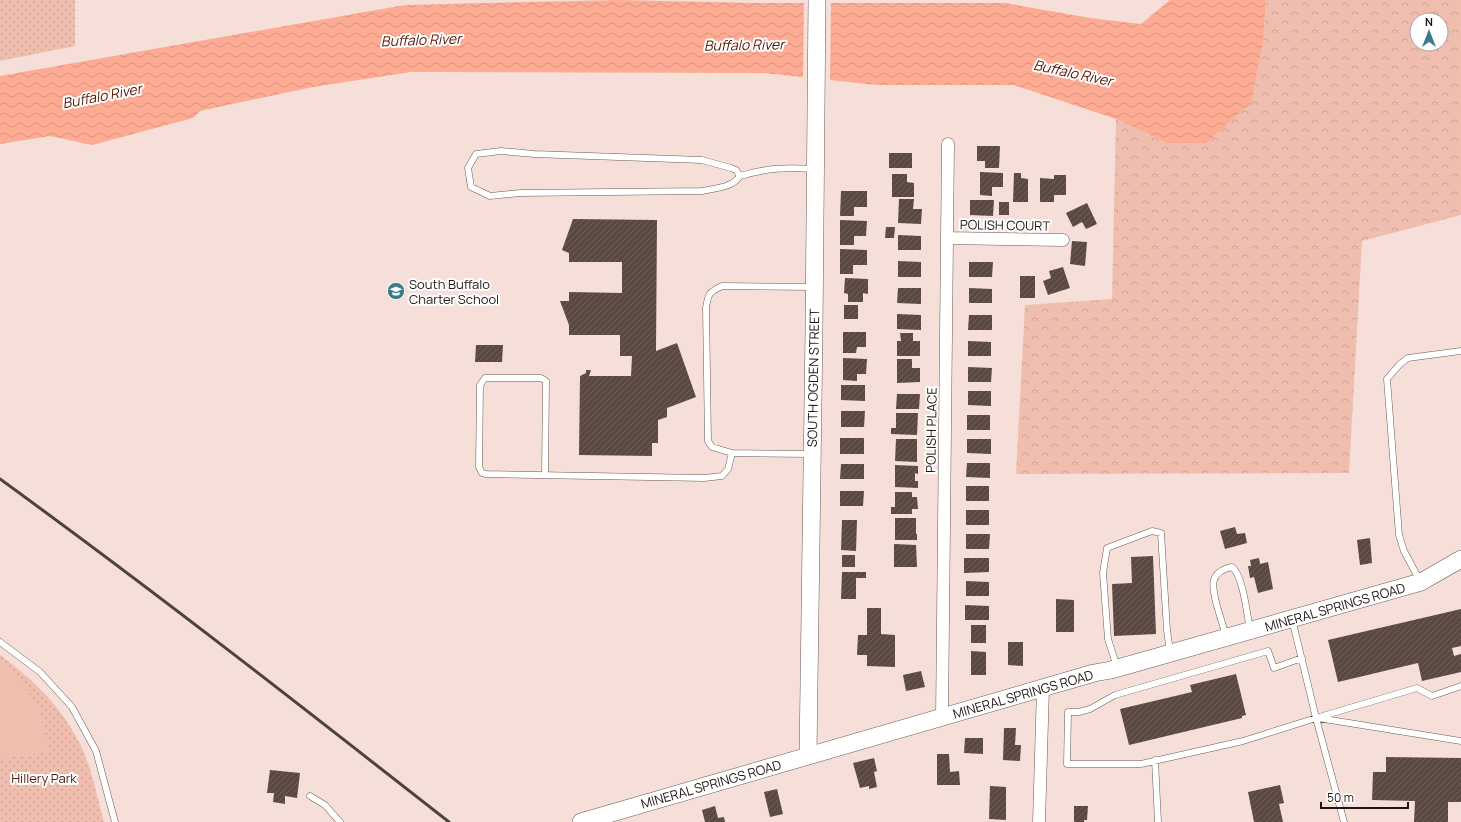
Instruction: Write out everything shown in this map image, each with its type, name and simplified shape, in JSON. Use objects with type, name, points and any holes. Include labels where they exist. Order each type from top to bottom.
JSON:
[{"type":"street","name":"SOUTH OGDEN STREET","points":[[808,755],[817,1]]},
{"type":"street","name":"POLISH PLACE","points":[[942,717],[948,144]]},
{"type":"street","name":"POLISH COURT","points":[[947,238],[1063,240]]},
{"type":"street","name":"MINERAL SPRINGS ROAD","points":[[581,822],[1094,673],[1118,669],[1421,582],[1461,559]]},
{"type":"street","points":[[1039,822],[1043,688]]},
{"type":"lane","points":[[740,176],[736,170],[702,160],[534,154],[501,151],[476,154],[468,168],[472,187],[490,196],[520,193],[702,191],[729,185],[736,182],[740,176],[771,168],[815,169]]},
{"type":"lane","points":[[812,454],[732,453],[712,447],[708,441],[706,308],[707,298],[711,291],[722,286],[814,288]]},
{"type":"lane","points":[[1421,582],[1404,551],[1399,535],[1387,379],[1400,364],[1408,358],[1461,351]]},
{"type":"lane","points":[[545,475],[546,381],[541,378],[485,378],[480,385],[479,467],[482,473],[486,474],[704,478],[722,476],[728,469],[732,453]]},
{"type":"lane","points":[[1118,669],[1108,639],[1103,573],[1107,548],[1152,531],[1161,533],[1167,630],[1170,654]]},
{"type":"lane","points":[[1226,638],[1213,589],[1214,580],[1218,573],[1223,569],[1232,567],[1236,570],[1239,576],[1250,631]]},
{"type":"lane","points":[[1292,619],[1316,718],[1344,822]]},
{"type":"lane","points":[[0,642],[40,672],[72,707],[96,751],[115,822]]},
{"type":"lane","points":[[1302,658],[1274,668],[1268,651],[1115,695],[1090,710],[1068,712],[1067,764],[1141,764],[1243,740],[1417,688],[1432,696],[1461,686]]},
{"type":"lane","points":[[1316,718],[1461,742]]},
{"type":"lane","points":[[1156,760],[1158,822]]},
{"type":"lane","points":[[310,796],[325,806],[340,822]]},
{"type":"green space","points":[[0,0],[75,0],[75,46],[0,61]]},
{"type":"green space","points":[[1266,0],[1461,0],[1461,215],[1362,241],[1349,473],[1016,474],[1025,305],[1112,299],[1116,119],[1166,143],[1263,42]]},
{"type":"green space","name":"Hillery Park","points":[[0,655],[36,685],[56,706],[65,719],[81,746],[88,764],[104,822],[0,822]]},
{"type":"green space","points":[[0,663],[12,671],[39,706],[49,752],[0,759]]},
{"type":"water","name":"Buffalo River","points":[[618,0],[755,3],[1005,3],[1090,18],[1141,24],[1170,0],[1266,0],[1263,42],[1251,103],[1206,143],[1166,143],[1116,119],[1014,85],[877,85],[764,73],[411,72],[313,87],[200,111],[193,118],[92,145],[50,136],[0,144],[0,76],[405,5]]},
{"type":"pier","points":[[804,1],[831,2],[830,82],[803,79]]},
{"type":"building","points":[[977,146],[1000,146],[999,168],[985,168],[985,161],[977,161]]},
{"type":"building","points":[[889,153],[912,153],[912,168],[889,168]]},
{"type":"building","points":[[980,172],[1003,173],[1003,187],[992,187],[992,196],[980,195]]},
{"type":"building","points":[[1014,173],[1021,173],[1021,178],[1028,179],[1028,202],[1013,202]]},
{"type":"building","points":[[892,174],[907,174],[907,182],[914,183],[914,197],[892,197]]},
{"type":"building","points":[[1054,175],[1066,175],[1066,195],[1054,195],[1054,202],[1040,202],[1040,178],[1054,179]]},
{"type":"building","points":[[841,191],[867,191],[867,207],[854,207],[854,216],[840,216]]},
{"type":"building","points":[[899,199],[914,199],[913,209],[922,209],[921,224],[898,223]]},
{"type":"building","points":[[970,200],[994,200],[993,216],[970,215]]},
{"type":"building","points":[[999,202],[1009,202],[1009,215],[999,215]]},
{"type":"building","points":[[1087,203],[1097,224],[1086,229],[1082,222],[1073,227],[1066,213]]},
{"type":"building","points":[[573,219],[657,220],[656,351],[677,343],[696,397],[667,408],[667,417],[658,420],[658,443],[652,443],[652,456],[579,455],[580,376],[586,373],[586,370],[591,370],[589,376],[631,376],[632,356],[620,356],[620,335],[569,335],[569,325],[560,301],[569,301],[569,292],[622,293],[622,262],[569,262],[569,253],[562,250]]},
{"type":"building","points":[[840,220],[867,221],[866,236],[854,236],[854,245],[840,245]]},
{"type":"building","points":[[886,227],[895,227],[894,238],[885,238]]},
{"type":"building","points":[[898,235],[921,236],[921,250],[898,250]]},
{"type":"building","points":[[1072,241],[1087,242],[1085,266],[1070,264]]},
{"type":"building","points":[[840,249],[867,250],[867,265],[853,265],[853,274],[840,274]]},
{"type":"building","points":[[898,261],[921,262],[921,277],[898,277]]},
{"type":"building","points":[[969,262],[993,262],[992,277],[969,277]]},
{"type":"building","points":[[1063,267],[1070,288],[1048,295],[1043,281],[1051,278],[1049,271]]},
{"type":"building","points":[[1020,276],[1035,276],[1035,298],[1020,298]]},
{"type":"building","points":[[845,278],[868,279],[868,294],[863,293],[863,302],[848,302],[848,294],[844,293]]},
{"type":"building","points":[[898,288],[921,288],[921,304],[897,303]]},
{"type":"building","points":[[969,288],[992,289],[992,303],[969,303]]},
{"type":"building","points":[[844,305],[858,305],[858,319],[844,319]]},
{"type":"building","points":[[897,314],[921,315],[921,330],[897,329]]},
{"type":"building","points":[[969,315],[992,315],[992,330],[968,330]]},
{"type":"building","points":[[843,332],[866,332],[866,347],[857,347],[856,353],[843,353]]},
{"type":"building","points":[[900,333],[913,333],[913,341],[920,341],[920,356],[897,356],[897,341],[901,341]]},
{"type":"building","points":[[968,341],[991,342],[991,356],[968,356]]},
{"type":"building","points":[[476,345],[503,345],[502,362],[475,362]]},
{"type":"building","points":[[843,358],[867,359],[866,374],[857,374],[857,381],[843,380]]},
{"type":"building","points":[[897,359],[912,359],[912,368],[920,368],[920,382],[897,383]]},
{"type":"building","points":[[968,367],[992,368],[991,382],[968,382]]},
{"type":"building","points":[[841,385],[865,385],[865,401],[841,400]]},
{"type":"building","points":[[968,391],[991,391],[991,406],[968,405]]},
{"type":"building","points":[[897,394],[920,394],[919,409],[896,409]]},
{"type":"building","points":[[841,411],[865,411],[864,427],[841,427]]},
{"type":"building","points":[[896,413],[918,413],[917,435],[891,434],[891,428],[896,428]]},
{"type":"building","points":[[967,415],[990,415],[990,430],[967,430]]},
{"type":"building","points":[[840,438],[864,438],[864,454],[840,454]]},
{"type":"building","points":[[896,439],[917,439],[917,462],[895,461]]},
{"type":"building","points":[[967,439],[991,439],[991,454],[967,453]]},
{"type":"building","points":[[967,463],[990,463],[990,478],[966,477]]},
{"type":"building","points":[[841,464],[864,464],[864,479],[840,479]]},
{"type":"building","points":[[895,465],[918,466],[918,474],[915,473],[915,481],[918,481],[918,488],[895,487]]},
{"type":"building","points":[[966,486],[989,486],[989,501],[966,501]]},
{"type":"building","points":[[840,491],[864,491],[863,506],[840,506]]},
{"type":"building","points":[[895,492],[912,492],[912,497],[917,497],[918,509],[912,509],[912,514],[891,514],[891,507],[895,507]]},
{"type":"building","points":[[966,510],[989,510],[989,525],[966,525]]},
{"type":"building","points":[[895,518],[916,518],[917,540],[895,540]]},
{"type":"building","points":[[842,520],[857,520],[856,551],[841,550]]},
{"type":"building","points":[[1235,527],[1237,534],[1245,533],[1247,543],[1225,549],[1220,531]]},
{"type":"building","points":[[966,534],[990,534],[989,549],[966,549]]},
{"type":"building","points":[[1370,538],[1372,563],[1360,565],[1357,540]]},
{"type":"building","points":[[894,544],[916,545],[917,567],[894,567]]},
{"type":"building","points":[[842,555],[855,555],[855,567],[842,567]]},
{"type":"building","points":[[1153,556],[1156,634],[1114,636],[1112,584],[1132,583],[1131,557]]},
{"type":"building","points":[[964,558],[989,558],[989,572],[964,573]]},
{"type":"building","points":[[1259,558],[1260,564],[1268,562],[1273,589],[1258,593],[1254,577],[1250,578],[1248,566],[1251,566],[1250,560]]},
{"type":"building","points":[[842,572],[866,572],[866,578],[856,578],[856,599],[841,599]]},
{"type":"building","points":[[966,581],[989,582],[989,596],[966,596]]},
{"type":"building","points":[[1056,599],[1074,600],[1074,632],[1056,632]]},
{"type":"building","points":[[965,605],[989,606],[989,620],[965,620]]},
{"type":"building","points":[[867,608],[881,608],[881,634],[895,635],[895,667],[867,666],[867,655],[857,655],[858,635],[867,635]]},
{"type":"building","points":[[1461,609],[1461,646],[1452,648],[1454,656],[1461,654],[1461,672],[1422,681],[1418,663],[1338,682],[1328,640]]},
{"type":"building","points":[[971,625],[986,625],[986,643],[971,643]]},
{"type":"building","points":[[1008,642],[1023,642],[1023,666],[1008,665]]},
{"type":"building","points":[[971,651],[986,652],[986,675],[971,675]]},
{"type":"building","points":[[921,671],[925,687],[906,691],[903,675]]},
{"type":"building","points":[[1236,674],[1246,715],[1242,716],[1242,718],[1129,745],[1120,709],[1192,692],[1190,685]]},
{"type":"building","points":[[1004,728],[1016,728],[1015,745],[1021,745],[1020,761],[1003,760]]},
{"type":"building","points":[[965,738],[983,738],[983,754],[964,753]]},
{"type":"building","points":[[937,754],[949,754],[950,772],[959,771],[960,785],[937,785]]},
{"type":"building","points":[[1386,757],[1461,758],[1461,802],[1448,802],[1448,822],[1414,822],[1415,801],[1372,800],[1373,772],[1386,772]]},
{"type":"building","points":[[874,758],[877,771],[874,772],[877,787],[869,789],[869,786],[860,788],[853,763]]},
{"type":"building","points":[[270,770],[300,773],[297,798],[285,796],[285,804],[273,802],[274,793],[267,793]]},
{"type":"building","points":[[1280,785],[1284,803],[1279,804],[1283,822],[1254,822],[1248,792]]},
{"type":"building","points":[[990,786],[1006,787],[1006,820],[989,819]]},
{"type":"building","points":[[777,789],[783,814],[770,817],[764,792]]},
{"type":"building","points":[[715,806],[718,818],[724,817],[725,822],[705,822],[702,810]]},
{"type":"building","points":[[1074,806],[1088,806],[1087,820],[1084,820],[1084,822],[1074,822]]},
{"type":"railway","points":[[0,479],[170,606],[449,822]]},
{"type":"place","name":"South Buffalo Charter School","points":[[396,291]]}]
